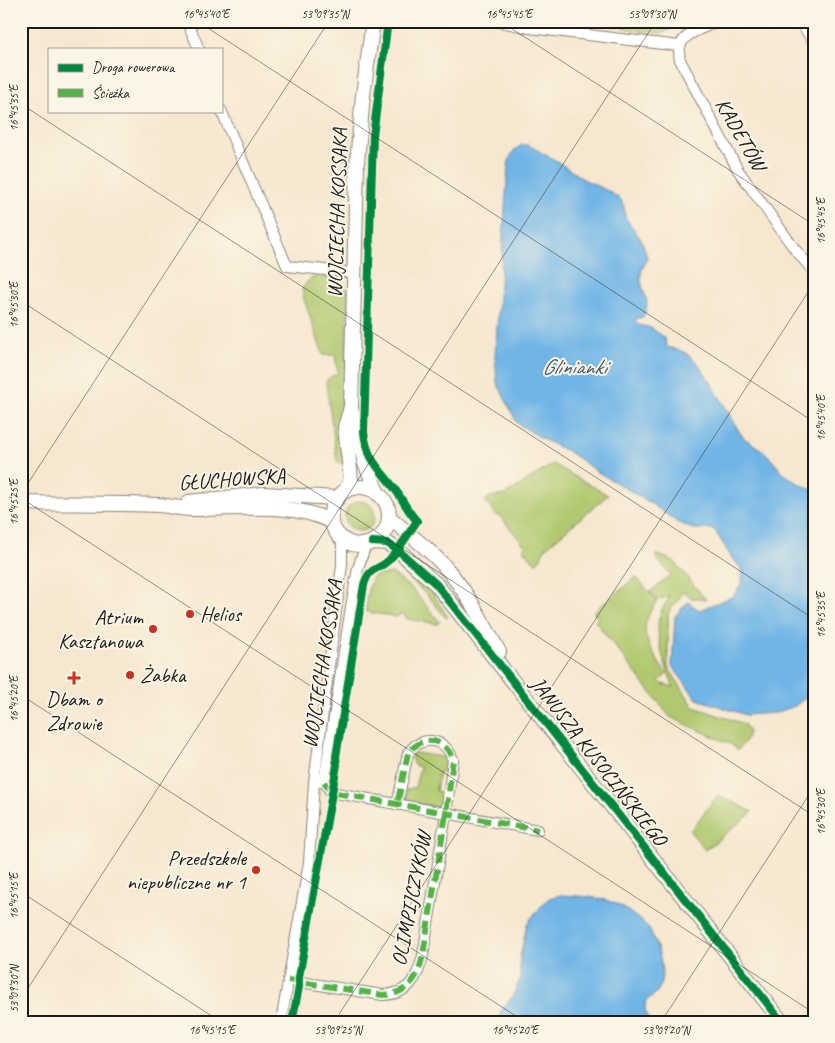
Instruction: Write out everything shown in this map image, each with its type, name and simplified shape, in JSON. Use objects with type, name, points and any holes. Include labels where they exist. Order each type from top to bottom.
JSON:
[{"type":"street","points":[[187,21],[199,48]]},
{"type":"street","name":"WOJCIECHA KOSSAKA","points":[[342,494],[351,479],[345,427],[350,407],[353,273],[359,142],[373,21]]},
{"type":"street","points":[[496,21],[530,28],[679,46],[691,34],[720,21]]},
{"type":"street","points":[[800,21],[814,38]]},
{"type":"street","name":"KADETÓW","points":[[679,46],[680,60],[738,170],[794,248],[814,272]]},
{"type":"street","points":[[222,112],[286,266],[353,273]]},
{"type":"street","name":"WOJCIECHA KOSSAKA","points":[[350,407],[365,463],[378,494]]},
{"type":"street","points":[[353,488],[366,488],[378,494],[384,501],[389,516],[384,532],[369,543],[357,545],[342,539],[337,534],[332,522],[331,512],[342,494],[353,488]]},
{"type":"street","name":"GŁUCHOWSKA","points":[[159,506],[263,494],[342,494]]},
{"type":"street","name":"GŁUCHOWSKA","points":[[21,503],[159,506],[191,509],[269,508],[306,513],[332,522]]},
{"type":"street","name":"JANUSZA KUSOCIŃSKIEGO","points":[[389,516],[431,552],[464,590],[514,681]]},
{"type":"street","name":"WOJCIECHA KOSSAKA","points":[[281,1022],[309,862],[342,565],[342,539]]},
{"type":"street","name":"WOJCIECHA KOSSAKA","points":[[319,782],[358,568],[369,543]]},
{"type":"street","name":"JANUSZA KUSOCIŃSKIEGO","points":[[369,543],[387,543],[421,569],[455,607],[782,1022]]},
{"type":"street","name":"OLIMPIJCZYKÓW","points":[[288,980],[383,995],[397,992],[411,983],[419,972],[446,814],[453,760],[447,748],[433,740],[418,743],[408,752],[397,806]]},
{"type":"street","name":"OLIMPIJCZYKÓW","points":[[319,782],[331,792],[397,806],[538,830]]},
{"type":"green space","points":[[587,21],[686,21],[663,33],[639,31]]},
{"type":"green space","points":[[319,276],[341,282],[348,294],[346,376],[338,427],[343,463],[337,461],[326,383],[329,378],[338,374],[335,355],[323,355],[302,289],[307,282]]},
{"type":"green space","points":[[553,464],[608,495],[546,547],[540,559],[535,563],[523,548],[525,546],[485,501],[490,497],[505,495]]},
{"type":"green space","points":[[360,501],[371,505],[375,516],[371,527],[360,531],[349,527],[345,516],[349,505]]},
{"type":"green space","points":[[656,554],[674,561],[706,600],[692,598],[684,592],[668,613],[668,667],[694,707],[744,724],[749,732],[748,737],[738,750],[732,745],[670,717],[595,621],[598,618],[593,612],[636,577],[657,601],[648,617],[645,633],[649,645],[667,674],[659,681],[662,684],[674,687],[660,644],[658,626],[662,609],[670,596],[657,600],[650,592],[671,575],[656,558]]},
{"type":"green space","points":[[401,560],[425,582],[448,617],[446,618],[427,595],[396,567]]},
{"type":"green space","points":[[392,573],[413,590],[440,622],[438,624],[407,619],[403,613],[396,617],[367,612],[365,610],[369,588],[374,576]]},
{"type":"green space","points":[[416,753],[448,758],[448,769],[439,772],[436,791],[444,796],[441,805],[437,807],[408,802],[406,799],[406,790],[415,787],[420,767],[414,765],[411,758]]},
{"type":"green space","points":[[718,795],[753,812],[705,850],[690,831]]},
{"type":"water","name":"Glinianki","points":[[522,145],[528,145],[557,161],[583,179],[610,192],[621,200],[625,217],[642,241],[647,257],[642,270],[641,281],[647,305],[643,317],[635,319],[637,323],[653,329],[663,337],[667,347],[684,352],[697,362],[744,438],[765,452],[783,473],[814,491],[814,695],[808,696],[795,706],[775,713],[746,715],[697,699],[672,666],[675,616],[688,602],[699,610],[734,596],[742,582],[741,568],[733,560],[714,529],[693,529],[677,522],[649,502],[596,471],[569,452],[546,441],[517,423],[497,382],[495,357],[508,165],[512,153]]},
{"type":"water","points":[[561,895],[590,897],[616,904],[643,922],[648,928],[658,950],[662,970],[658,991],[648,1000],[645,1007],[649,1022],[497,1022],[502,1010],[513,996],[520,979],[520,958],[527,924],[549,898]]},
{"type":"marked path","points":[[288,980],[383,995],[400,992],[415,978],[423,955],[446,814],[453,760],[445,747],[439,743],[427,741],[420,743],[408,753],[397,805]]},
{"type":"marked path","points":[[324,782],[331,792],[538,830]]},
{"type":"cycle path","points":[[292,1022],[337,765],[336,757],[364,585],[368,575],[393,556],[417,521],[376,465],[368,451],[364,432],[373,136],[388,21]]},
{"type":"cycle path","points":[[372,542],[387,543],[399,551],[436,584],[782,1022]]},
{"type":"place","name":"Helios","points":[[190,614]]},
{"type":"place","name":"Atrium Kasztanowa","points":[[153,629]]},
{"type":"place","name":"Żabka","points":[[130,675]]},
{"type":"place","name":"Dbam o Zdrowie","points":[[74,678]]},
{"type":"place","name":"Przedszkole niepubliczne nr 1","points":[[256,870]]}]
